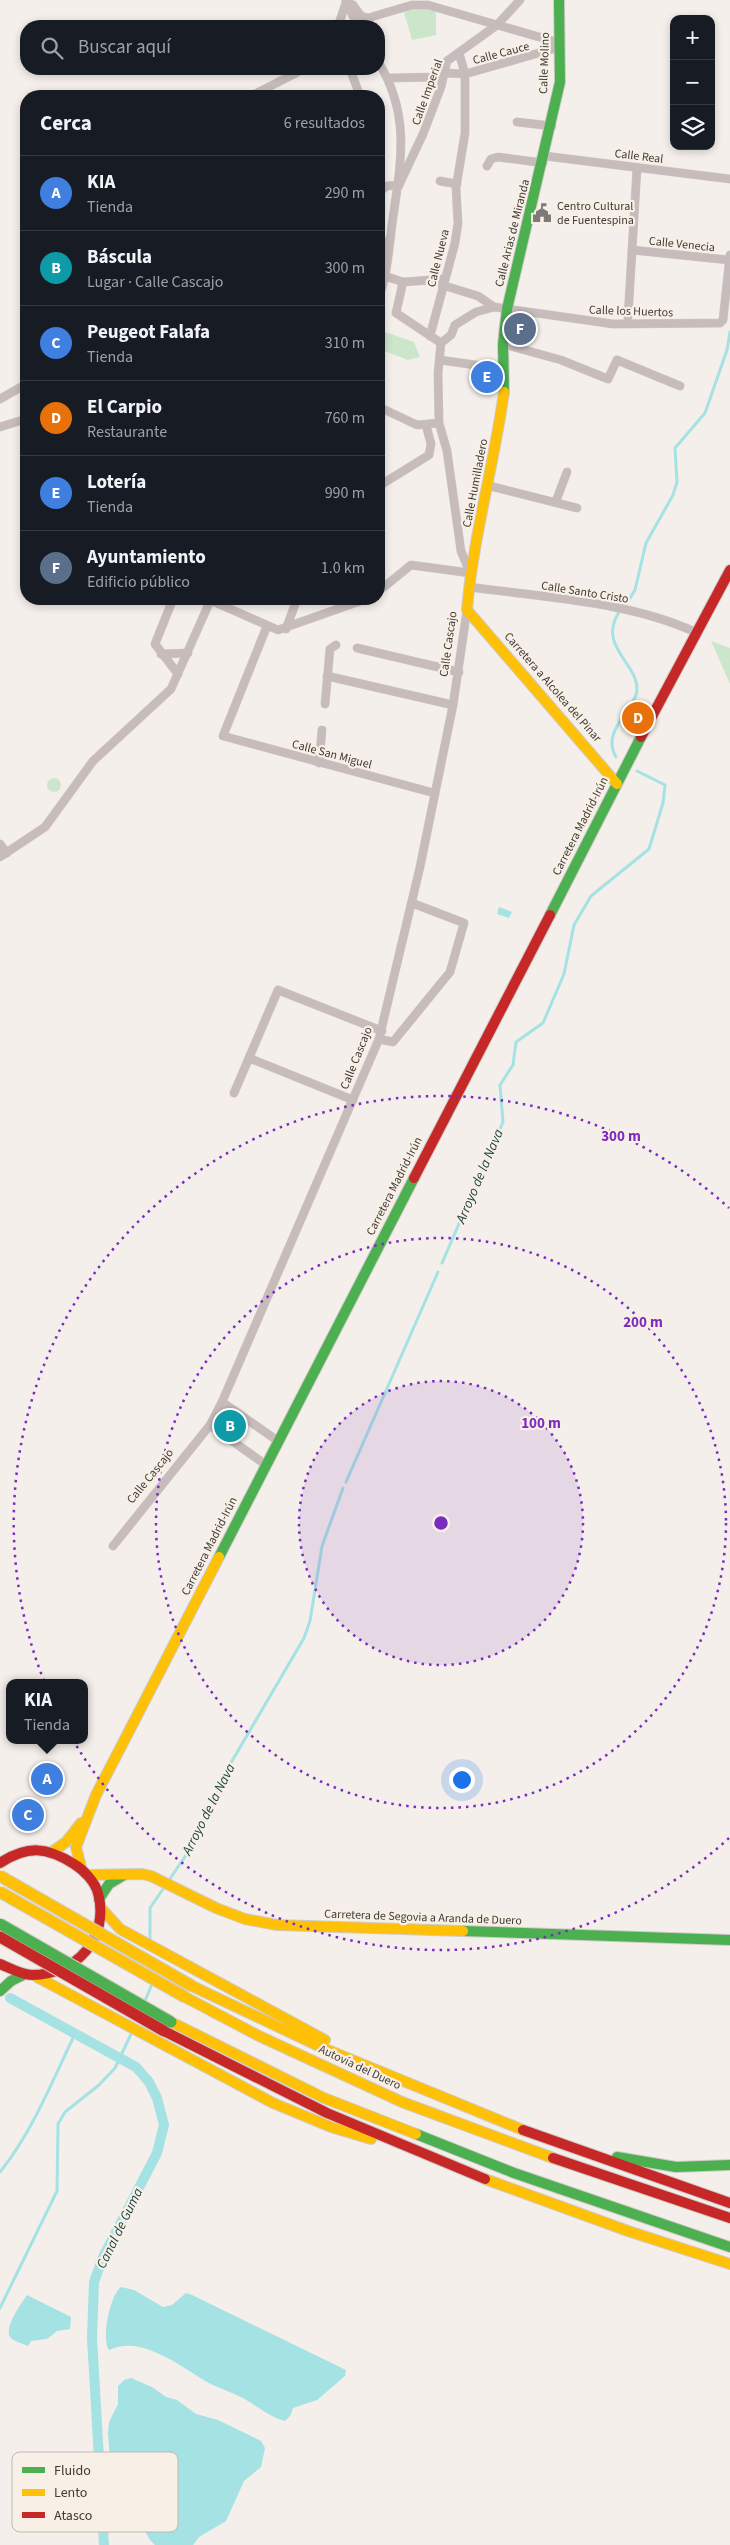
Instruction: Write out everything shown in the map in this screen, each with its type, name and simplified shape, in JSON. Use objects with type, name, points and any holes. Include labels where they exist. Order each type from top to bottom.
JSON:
[{"type":"main road","name":"Calle Molino","points":[[544,159],[560,82],[559,0]]},
{"type":"main road","name":"Calle Arias de Miranda","points":[[503,344],[507,309],[544,159]]},
{"type":"main road","name":"Calle Humilladero","points":[[469,587],[470,573],[490,486],[505,384],[503,344]]},
{"type":"main road","name":"Carretera Madrid-Irún","points":[[444,2100],[351,2056],[120,1929],[100,1904],[84,1871],[76,1846],[86,1817],[278,1441],[616,784],[730,570]]},
{"type":"main road","name":"Calle Cascajo","points":[[467,610],[469,587]]},
{"type":"main road","name":"Carretera a Alcolea del Pinar","points":[[467,610],[598,760],[616,784]]},
{"type":"main road","name":"Carretera Madrid-Irún","points":[[52,1852],[66,1842],[86,1817]]},
{"type":"main road","points":[[3,1858],[22,1852],[52,1852],[68,1858],[84,1871]]},
{"type":"main road","name":"Carretera de Segovia a Aranda de Duero","points":[[84,1871],[151,1876],[216,1908],[238,1916],[277,1925],[730,1940]]},
{"type":"main road","points":[[0,1964],[24,1975],[37,1977],[58,1974],[76,1964],[91,1948],[99,1929],[100,1904],[109,1884],[126,1874]]},
{"type":"main road","points":[[0,1876],[65,1915],[192,1986],[263,2022],[444,2100],[552,2142],[730,2203]]},
{"type":"main road","name":"Autovía del Duero","points":[[0,1892],[185,1997],[259,2036],[402,2102],[591,2172],[730,2218]]},
{"type":"main road","points":[[0,1924],[168,2027],[342,2105],[514,2173],[730,2247]]},
{"type":"main road","points":[[0,1937],[325,2112],[402,2145],[514,2189],[730,2264]]},
{"type":"main road","points":[[0,1991],[11,1981],[24,1975]]},
{"type":"main road","points":[[37,1977],[106,2016],[248,2091],[312,2121],[347,2134],[402,2145]]},
{"type":"main road","points":[[552,2142],[611,2157],[676,2167],[730,2166]]},
{"type":"main road","points":[[695,2253],[730,2273]]},
{"type":"street","name":"Calle Imperial","points":[[399,185],[423,134],[446,73],[447,61],[497,25],[520,0]]},
{"type":"street","points":[[346,1],[353,5],[361,16],[368,18],[418,2],[440,6],[560,45]]},
{"type":"street","points":[[340,20],[346,1]]},
{"type":"street","points":[[346,1],[355,20]]},
{"type":"street","name":"Calle Cauce","points":[[388,78],[438,77],[446,73],[465,74],[560,45]]},
{"type":"street","name":"Calle Nueva","points":[[430,336],[443,282],[455,244],[458,223],[457,184],[465,133],[465,74],[459,52]]},
{"type":"street","points":[[385,73],[395,94],[402,132],[399,185],[385,276],[403,282],[443,282],[478,296],[494,307]]},
{"type":"street","points":[[263,90],[292,75]]},
{"type":"street","points":[[352,75],[358,90]]},
{"type":"street","points":[[517,122],[552,126]]},
{"type":"street","name":"Calle Real","points":[[487,166],[491,159],[498,157],[544,159],[730,180]]},
{"type":"street","points":[[628,316],[637,168]]},
{"type":"street","points":[[440,181],[457,184]]},
{"type":"street","points":[[385,188],[399,185]]},
{"type":"street","points":[[385,243],[390,239]]},
{"type":"street","name":"Calle Venecia","points":[[632,250],[729,260]]},
{"type":"street","points":[[729,260],[730,256]]},
{"type":"street","name":"Calle los Huertos","points":[[494,307],[613,324],[720,323],[724,320],[729,260]]},
{"type":"street","points":[[403,282],[396,313],[441,343]]},
{"type":"street","points":[[385,586],[411,565],[470,573],[461,551],[447,451],[438,423],[441,343],[451,335],[455,325],[476,312],[494,307]]},
{"type":"street","points":[[503,344],[539,354],[608,378],[617,360],[680,386]]},
{"type":"street","points":[[440,360],[504,370]]},
{"type":"street","points":[[0,398],[20,389]]},
{"type":"street","points":[[385,410],[401,419],[426,426],[438,423]]},
{"type":"street","points":[[0,428],[20,421]]},
{"type":"street","points":[[385,482],[429,455],[431,444],[426,426]]},
{"type":"street","points":[[556,501],[567,472]]},
{"type":"street","points":[[490,486],[556,501],[577,508]]},
{"type":"street","name":"Calle Santo Cristo","points":[[469,587],[626,609],[671,621],[696,632]]},
{"type":"street","points":[[171,605],[155,644],[178,674]]},
{"type":"street","points":[[0,844],[3,855],[45,827],[93,761],[171,689],[208,605]]},
{"type":"street","points":[[221,605],[278,630],[286,629],[350,605]]},
{"type":"street","points":[[286,629],[295,605]]},
{"type":"street","name":"Calle Cascajo","points":[[113,1546],[210,1426],[354,1100],[380,1035],[412,903],[453,705],[467,610]]},
{"type":"street","name":"Calle San Miguel","points":[[267,626],[223,736],[434,793]]},
{"type":"street","points":[[325,704],[330,649],[336,645]]},
{"type":"street","points":[[357,648],[459,672]]},
{"type":"street","points":[[161,654],[188,653]]},
{"type":"street","points":[[327,676],[453,705]]},
{"type":"street","points":[[319,763],[322,730]]},
{"type":"street","points":[[234,1093],[278,990],[393,1042],[450,972],[464,923],[412,903]]},
{"type":"street","points":[[249,1058],[354,1100]]},
{"type":"street","points":[[222,1402],[278,1441]]},
{"type":"street","points":[[210,1426],[266,1465]]},
{"type":"green space","points":[[436,8],[436,35],[412,40],[404,12],[412,9]]},
{"type":"green space","points":[[385,332],[414,342],[420,357],[408,360],[385,351]]},
{"type":"green space","points":[[711,641],[730,648],[730,684]]},
{"type":"green space","points":[[54,778],[59,780],[61,785],[59,790],[54,792],[49,790],[47,785],[49,780]]},
{"type":"water","points":[[499,907],[512,912],[509,918],[497,914]]},
{"type":"water","points":[[121,2287],[134,2290],[163,2307],[172,2305],[186,2293],[192,2295],[346,2370],[345,2376],[317,2400],[293,2408],[290,2416],[285,2421],[149,2350],[136,2346],[122,2346],[109,2350],[106,2327],[113,2299]]},
{"type":"water","points":[[27,2295],[71,2317],[70,2329],[57,2331],[47,2339],[31,2341],[28,2346],[12,2339],[9,2335],[10,2324]]},
{"type":"water","points":[[131,2378],[152,2387],[166,2397],[177,2400],[196,2414],[218,2420],[261,2441],[265,2448],[261,2467],[244,2481],[226,2521],[199,2537],[193,2545],[155,2545],[145,2532],[178,2532],[178,2452],[109,2452],[109,2422],[118,2404],[118,2386],[124,2380]]},
{"type":"waterway","name":"Arroyo de la Nava","points":[[627,603],[635,590],[646,543],[673,495],[677,482],[675,448],[705,413],[727,350],[730,332]]},
{"type":"waterway","name":"Arroyo de la Nava","points":[[616,757],[612,747],[612,738],[615,729],[631,705],[637,690],[636,680],[632,671],[615,645],[613,624],[619,612]]},
{"type":"waterway","name":"Arroyo de la Nava","points":[[442,1263],[503,1122],[500,1085],[513,1065],[516,1042],[543,1023],[564,974],[574,925],[591,896],[649,849],[663,803],[665,785],[637,771]]},
{"type":"waterway","name":"Arroyo de la Nava","points":[[346,1482],[438,1272]]},
{"type":"waterway","name":"Arroyo de la Nava","points":[[150,1939],[150,1908],[195,1842],[225,1773],[304,1638],[310,1621],[322,1546],[343,1488]]},
{"type":"waterway","name":"Arroyo de la Nava","points":[[145,2001],[152,1984]]},
{"type":"waterway","name":"Canal de Guma","points":[[10,1998],[136,2067],[149,2082],[157,2098],[164,2125],[157,2153],[103,2257],[94,2282],[92,2338],[99,2452]]},
{"type":"waterway","name":"Arroyo de la Nava","points":[[0,2308],[57,2191],[58,2124],[65,2112],[99,2085],[115,2068],[132,2032]]},
{"type":"waterway","points":[[0,2172],[32,2123],[75,2034]]},
{"type":"waterway","name":"Canal de Guma","points":[[103,2532],[104,2545]]},
{"type":"traffic: fast","points":[[504,392],[503,344],[507,309],[560,82],[559,0]]},
{"type":"traffic: fast","points":[[550,915],[641,737]]},
{"type":"traffic: fast","points":[[219,1557],[414,1178]]},
{"type":"traffic: fast","points":[[99,1899],[109,1884],[124,1875]]},
{"type":"traffic: fast","points":[[0,1924],[171,2022]]},
{"type":"traffic: fast","points":[[463,1931],[730,1940]]},
{"type":"traffic: fast","points":[[0,1991],[11,1981],[23,1975]]},
{"type":"traffic: fast","points":[[416,2134],[514,2173],[730,2247]]},
{"type":"traffic: fast","points":[[617,2157],[676,2167],[730,2165]]},
{"type":"traffic: slow","points":[[504,392],[474,555],[467,610],[617,784]]},
{"type":"traffic: slow","points":[[81,1867],[76,1847],[96,1795],[219,1557]]},
{"type":"traffic: slow","points":[[52,1852],[66,1842],[81,1823]]},
{"type":"traffic: slow","points":[[88,1875],[142,1874],[151,1876],[216,1908],[245,1919],[277,1925],[463,1931]]},
{"type":"traffic: slow","points":[[0,1876],[192,1986]]},
{"type":"traffic: slow","points":[[0,1892],[185,1997]]},
{"type":"traffic: slow","points":[[101,1908],[120,1929],[325,2040]]},
{"type":"traffic: slow","points":[[37,1977],[273,2103],[331,2127],[371,2139]]},
{"type":"traffic: slow","points":[[192,1986],[323,2048],[523,2130]]},
{"type":"traffic: slow","points":[[185,1997],[259,2036],[402,2102],[553,2158]]},
{"type":"traffic: slow","points":[[171,2022],[324,2098],[416,2134]]},
{"type":"traffic: slow","points":[[485,2179],[628,2231],[730,2264]]},
{"type":"traffic: jam","points":[[641,737],[730,570]]},
{"type":"traffic: jam","points":[[414,1178],[550,915]]},
{"type":"traffic: jam","points":[[0,1863],[20,1853],[37,1850],[46,1851],[64,1858],[82,1870],[92,1881],[97,1889],[100,1909],[99,1925],[94,1939],[86,1951],[63,1969],[28,1975],[0,1964]]},
{"type":"traffic: jam","points":[[0,1937],[164,2031]]},
{"type":"traffic: jam","points":[[164,2031],[327,2113],[485,2179]]},
{"type":"traffic: jam","points":[[523,2130],[730,2203]]},
{"type":"traffic: jam","points":[[553,2158],[730,2218]]},
{"type":"place","name":"Centro Cultural de Fuentespina","points":[[542,213]]},
{"type":"place","name":"Ayuntamiento","points":[[520,329]]},
{"type":"place","name":"Lotería","points":[[487,377]]},
{"type":"place","name":"El Carpio","points":[[638,718]]},
{"type":"place","name":"Báscula","points":[[230,1426]]},
{"type":"place","name":"KIA","points":[[47,1779]]},
{"type":"place","name":"Peugeot Falafa","points":[[28,1815]]}]
